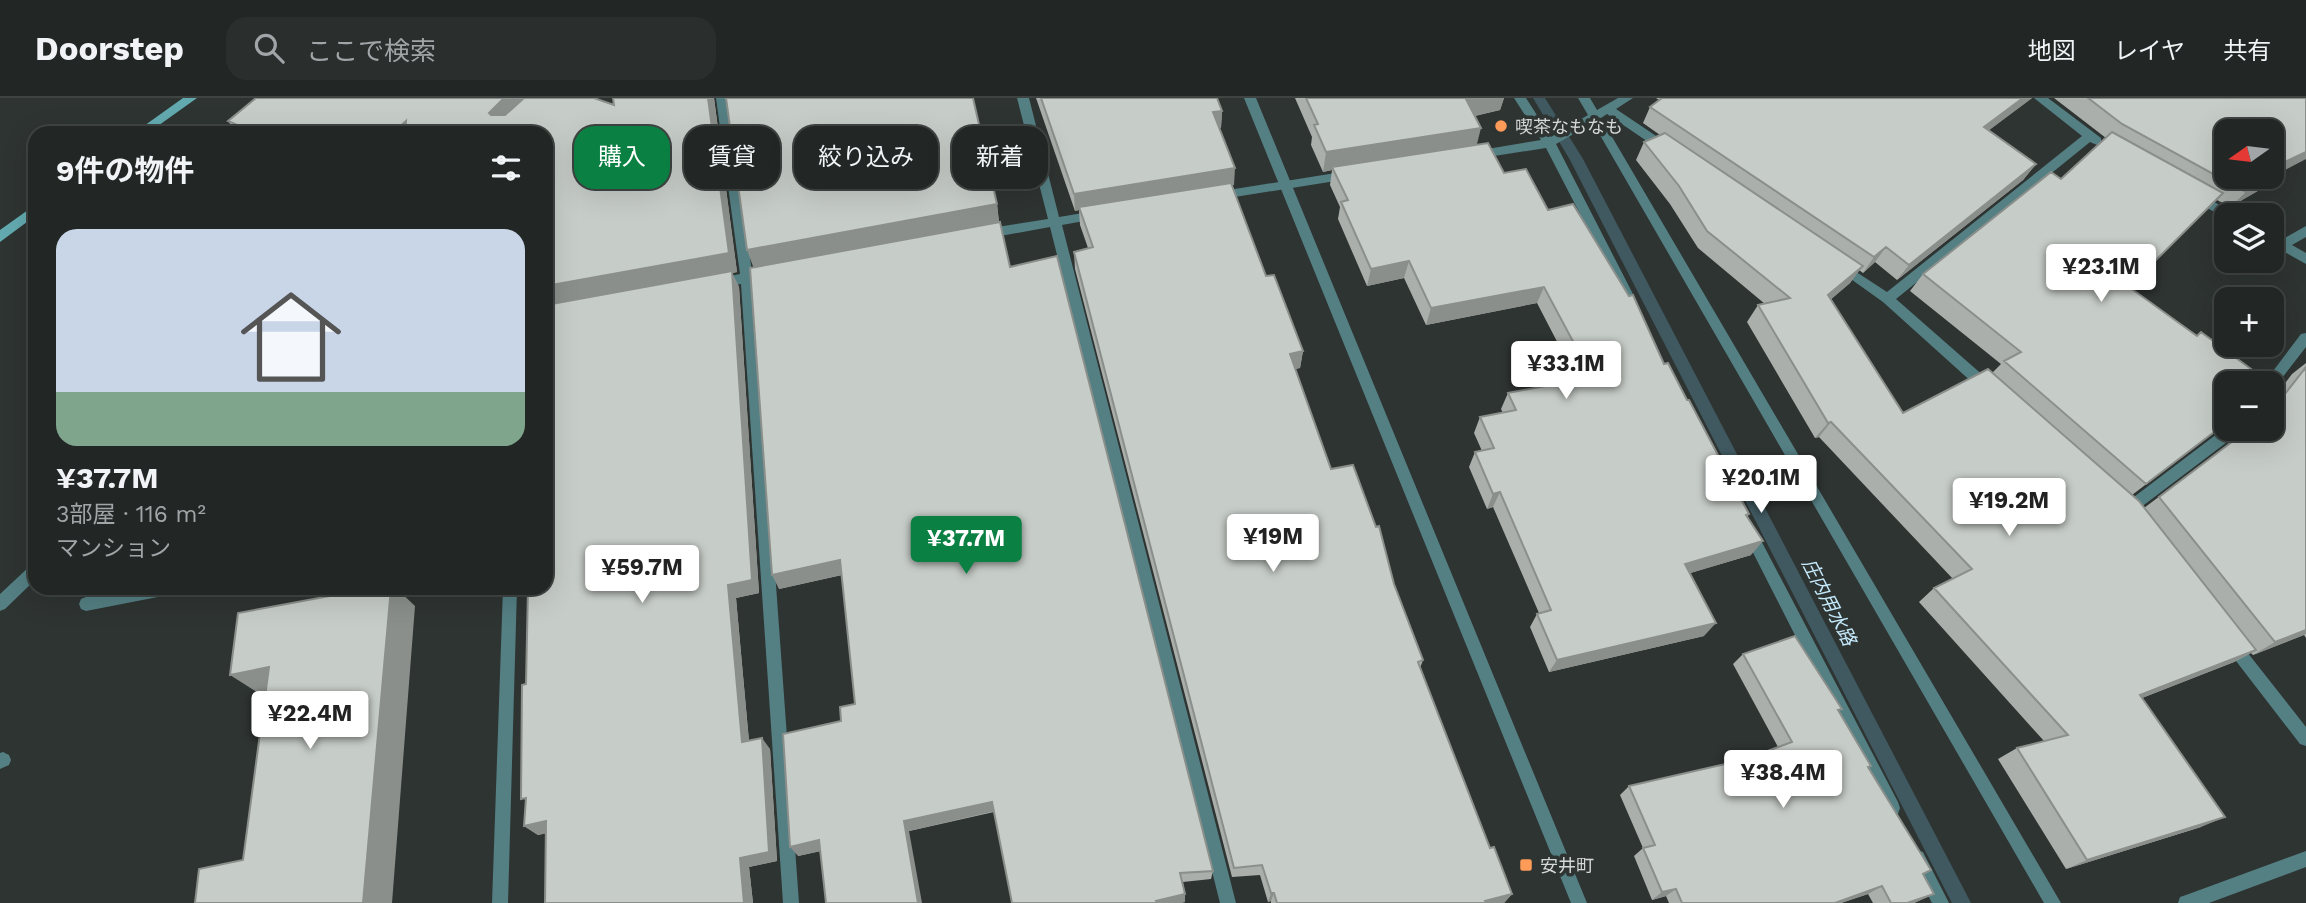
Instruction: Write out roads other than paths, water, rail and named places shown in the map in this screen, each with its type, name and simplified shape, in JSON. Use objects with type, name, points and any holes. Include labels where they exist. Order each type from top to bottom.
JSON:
[{"type":"main road","points":[[150,126],[191,98]]},
{"type":"main road","points":[[0,237],[28,215]]},
{"type":"street","points":[[722,98],[747,278],[791,903]]},
{"type":"street","points":[[1023,98],[1228,903]]},
{"type":"street","points":[[1250,98],[1579,903]]},
{"type":"street","points":[[1520,98],[1549,143],[1638,315]]},
{"type":"street","points":[[1584,98],[1603,114],[1675,155]]},
{"type":"street","points":[[1457,158],[1549,143],[1627,98]]},
{"type":"street","points":[[2040,98],[2090,137],[2113,150]]},
{"type":"street","points":[[1603,114],[2053,903]]},
{"type":"street","points":[[1887,299],[2090,137]]},
{"type":"street","points":[[1205,198],[1365,173]]},
{"type":"street","points":[[2183,189],[2214,206]]},
{"type":"street","points":[[975,236],[1110,212]]},
{"type":"street","points":[[2284,239],[2306,231]]},
{"type":"street","points":[[2284,246],[2306,258]]},
{"type":"street","points":[[1831,261],[1887,299],[2002,400]]},
{"type":"street","points":[[706,286],[787,271]]},
{"type":"street","points":[[2280,371],[2306,338]]},
{"type":"street","points":[[2126,510],[2218,441]]},
{"type":"street","points":[[1745,523],[1897,817]]},
{"type":"street","points":[[0,604],[28,578]]},
{"type":"street","points":[[86,604],[132,595]]},
{"type":"street","points":[[500,903],[510,595]]},
{"type":"street","points":[[2221,630],[2306,739]]},
{"type":"street","points":[[1909,842],[1941,903]]},
{"type":"street","points":[[2186,903],[2305,862]]},
{"type":"waterway","name":"庄内用水路","points":[[1539,98],[1576,159],[1962,903]]},
{"type":"place","name":"喫茶なもなも","points":[[1501,126]]},
{"type":"place","name":"安井町","points":[[1526,865]]}]
